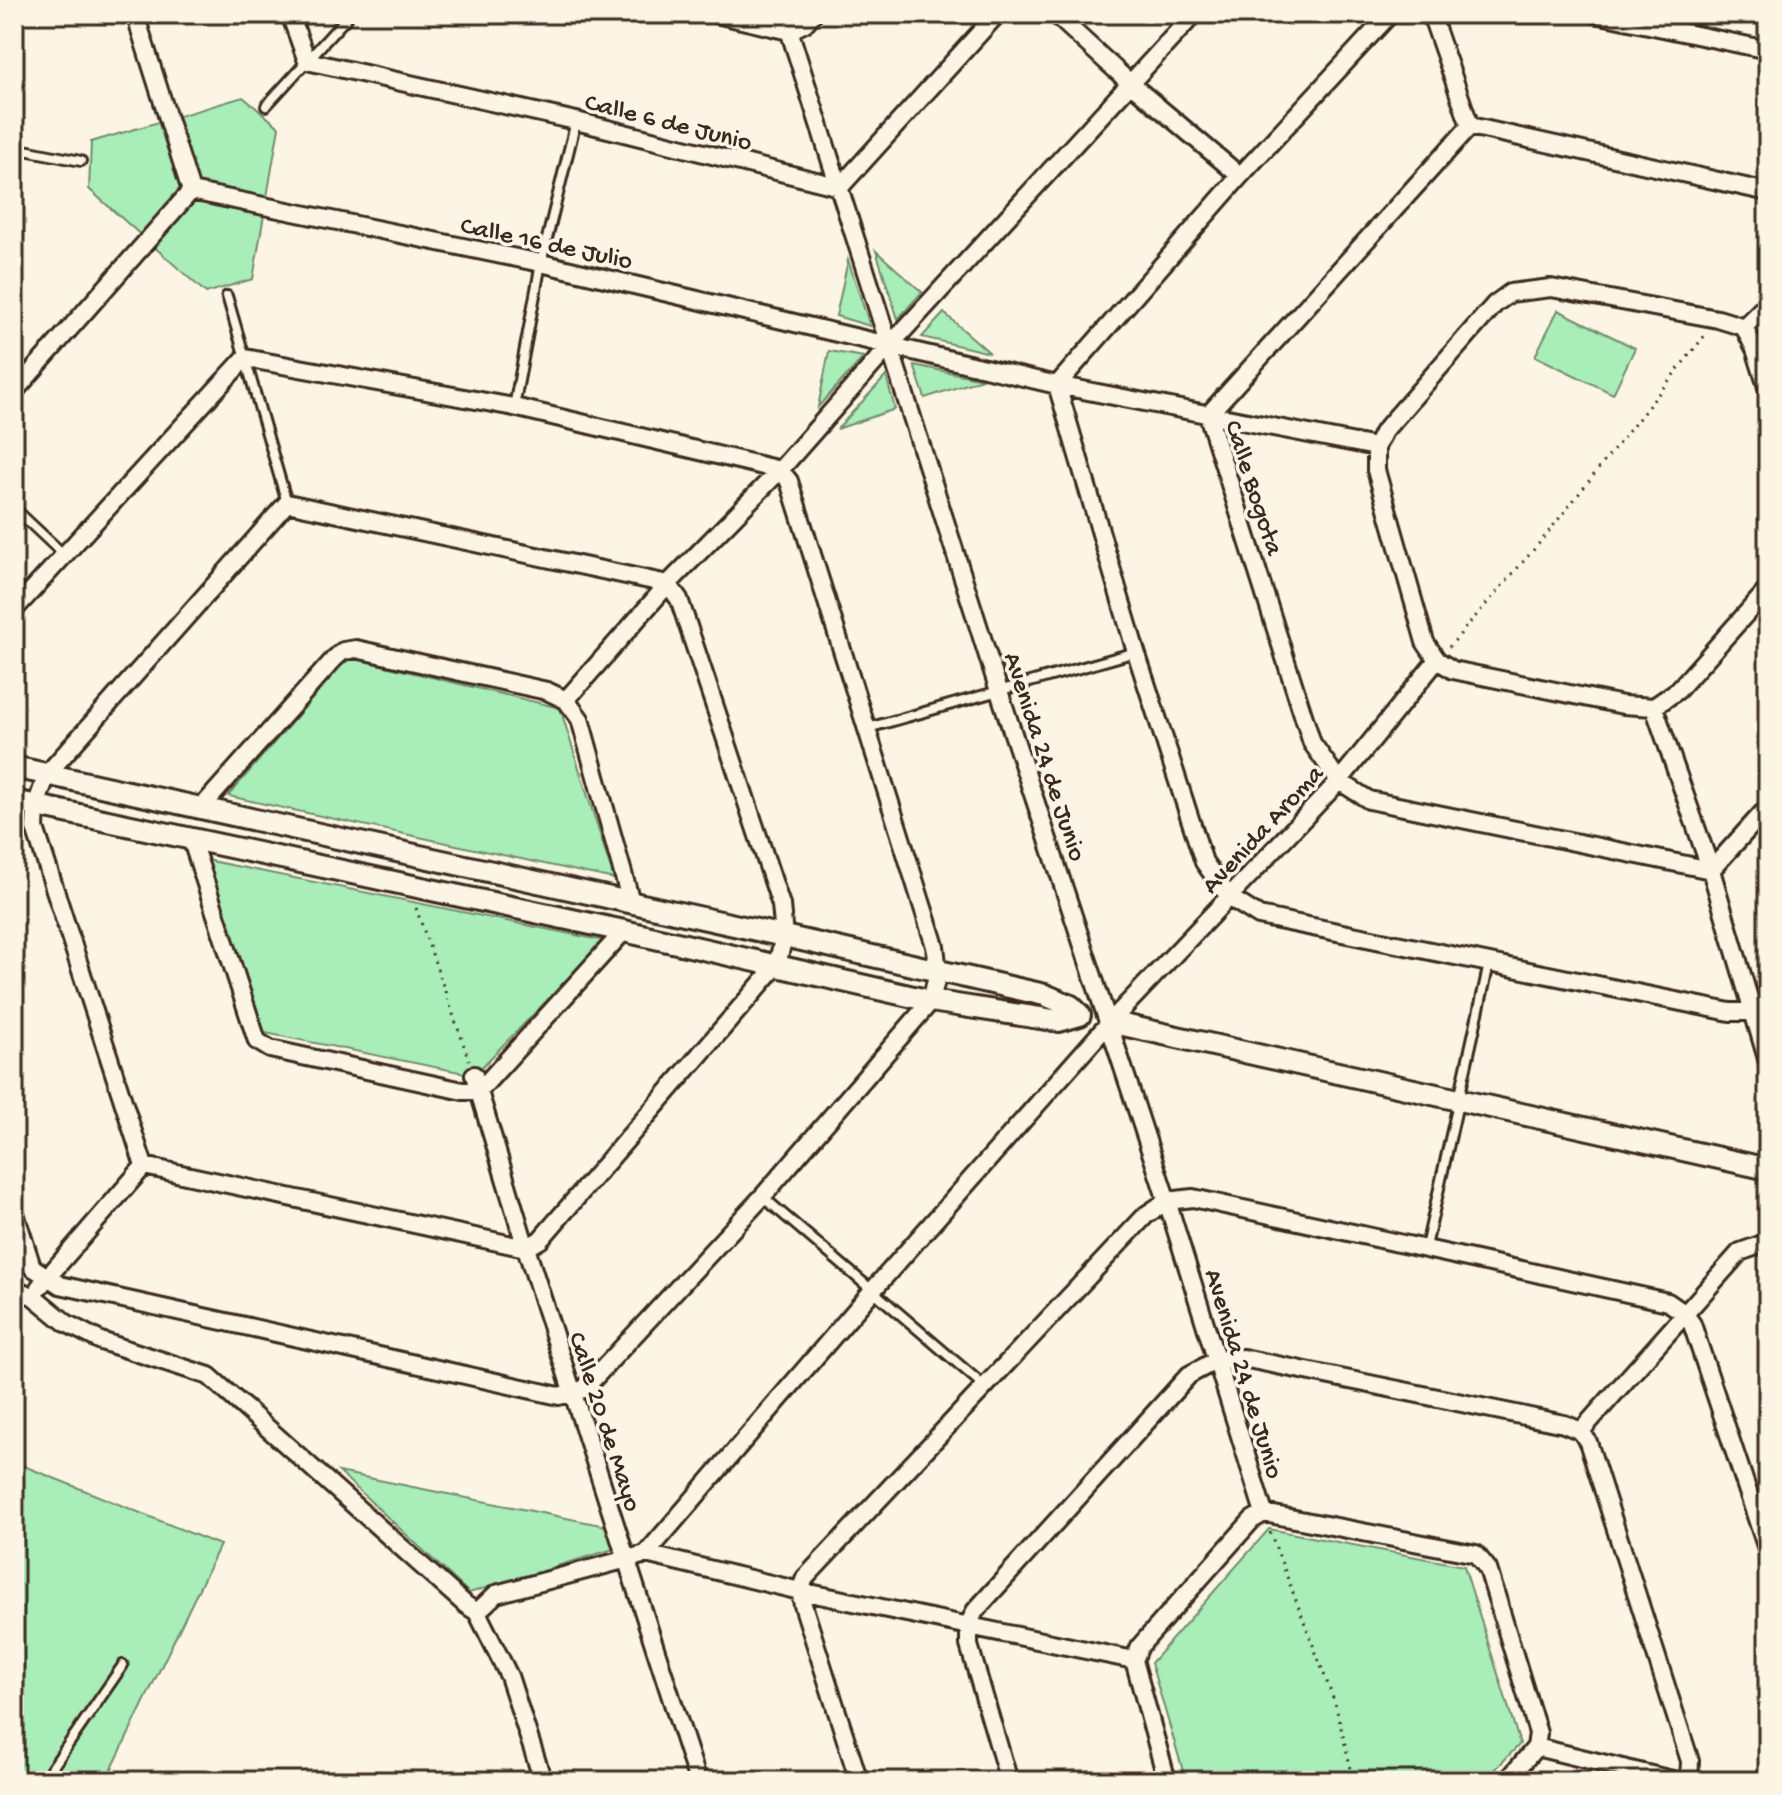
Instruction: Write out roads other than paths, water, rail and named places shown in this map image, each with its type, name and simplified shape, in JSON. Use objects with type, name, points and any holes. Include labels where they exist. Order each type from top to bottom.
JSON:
[{"type":"street","points":[[14,392],[191,191],[135,14]]},
{"type":"street","points":[[290,14],[307,61]]},
{"type":"street","points":[[716,14],[805,23],[813,14]]},
{"type":"street","points":[[840,187],[997,14]]},
{"type":"street","points":[[1055,14],[1131,84],[1240,176]]},
{"type":"street","points":[[566,700],[668,584],[780,470],[891,344],[1194,14]]},
{"type":"street","points":[[1390,14],[1240,176],[1057,385],[1136,652],[1204,862],[1229,897],[1259,916],[1730,1012],[1753,1012],[1768,1003]]},
{"type":"street","points":[[1431,14],[1470,126],[1768,192]]},
{"type":"street","points":[[1596,14],[1689,22],[1768,50]]},
{"type":"street","name":"Avenida 24 de Junio","points":[[787,22],[999,691],[1110,1022],[1264,1513]]},
{"type":"street","name":"Calle 6 de Junio","points":[[307,61],[576,121],[840,187]]},
{"type":"street","name":"Calle Bogota","points":[[1470,126],[1208,415],[1312,743],[1339,781],[1369,800],[1711,870]]},
{"type":"street","name":"Calle 16 de Julio","points":[[191,191],[541,263],[1057,385],[1376,447]]},
{"type":"street","points":[[1768,390],[1755,349],[1744,327],[1718,319],[1551,288],[1510,293],[1495,304],[1384,431],[1376,447],[1376,470],[1425,642],[1437,660],[1453,670],[1623,705],[1654,707],[1678,690],[1768,589]]},
{"type":"street","points":[[1744,327],[1768,303]]},
{"type":"street","points":[[14,610],[245,358],[514,407],[780,470],[789,481],[868,728],[935,946],[938,972],[931,1001],[763,1196],[584,1389],[573,1393],[559,1396],[60,1285],[32,1267],[14,1210]]},
{"type":"street","points":[[287,503],[668,584],[679,599],[781,905],[784,936],[777,965],[540,1240],[526,1248],[144,1166],[35,828],[36,806],[47,774],[287,503]]},
{"type":"street","points":[[201,808],[343,651],[356,649],[547,691],[566,700],[580,719],[631,902]]},
{"type":"street","name":"Avenida Aroma","points":[[646,1554],[873,1290],[1110,1022],[1339,781],[1437,660]]},
{"type":"street","points":[[1654,707],[1711,870],[1768,1062]]},
{"type":"street","points":[[14,767],[1045,995],[1071,1006],[1080,1015]]},
{"type":"street","points":[[14,801],[624,931],[931,1001],[1059,1021],[1080,1015],[1768,1169]]},
{"type":"street","points":[[1711,870],[1768,807]]},
{"type":"street","points":[[191,838],[257,1041],[270,1049],[463,1091],[477,1083],[624,931]]},
{"type":"street","name":"Calle 20 de Mayo","points":[[477,1083],[526,1248],[698,1781]]},
{"type":"street","points":[[33,1296],[46,1277],[144,1166]]},
{"type":"street","points":[[859,1781],[800,1591],[805,1578],[983,1385],[1146,1215],[1167,1201],[1193,1198],[1668,1302],[1684,1313],[1692,1324],[1768,1552]]},
{"type":"street","points":[[1581,1431],[1740,1252],[1768,1242]]},
{"type":"street","points":[[14,1289],[33,1296],[66,1323],[101,1341],[209,1376],[477,1612],[509,1676],[543,1781]]},
{"type":"street","points":[[1009,1781],[969,1645],[969,1624],[975,1611],[1189,1375],[1215,1361],[1243,1358],[1564,1424],[1581,1431],[1588,1442],[1690,1761],[1689,1781]]},
{"type":"street","points":[[1167,1781],[1134,1660],[1140,1646],[1252,1520],[1264,1513],[1476,1554],[1488,1569],[1538,1733],[1536,1747],[1507,1781]]},
{"type":"street","points":[[477,1612],[496,1594],[625,1557],[646,1554],[800,1591],[1134,1660]]},
{"type":"street","points":[[1536,1747],[1676,1781]]},
{"type":"lane","points":[[266,106],[350,14]]},
{"type":"lane","points":[[514,407],[541,263],[576,121]]},
{"type":"lane","points":[[14,148],[81,161]]},
{"type":"lane","points":[[227,296],[287,503]]},
{"type":"lane","points":[[14,508],[63,554]]},
{"type":"lane","points":[[868,728],[1136,652]]},
{"type":"lane","points":[[1426,1247],[1489,964]]},
{"type":"lane","points":[[763,1196],[983,1385]]},
{"type":"lane","points":[[43,1781],[123,1665]]}]
